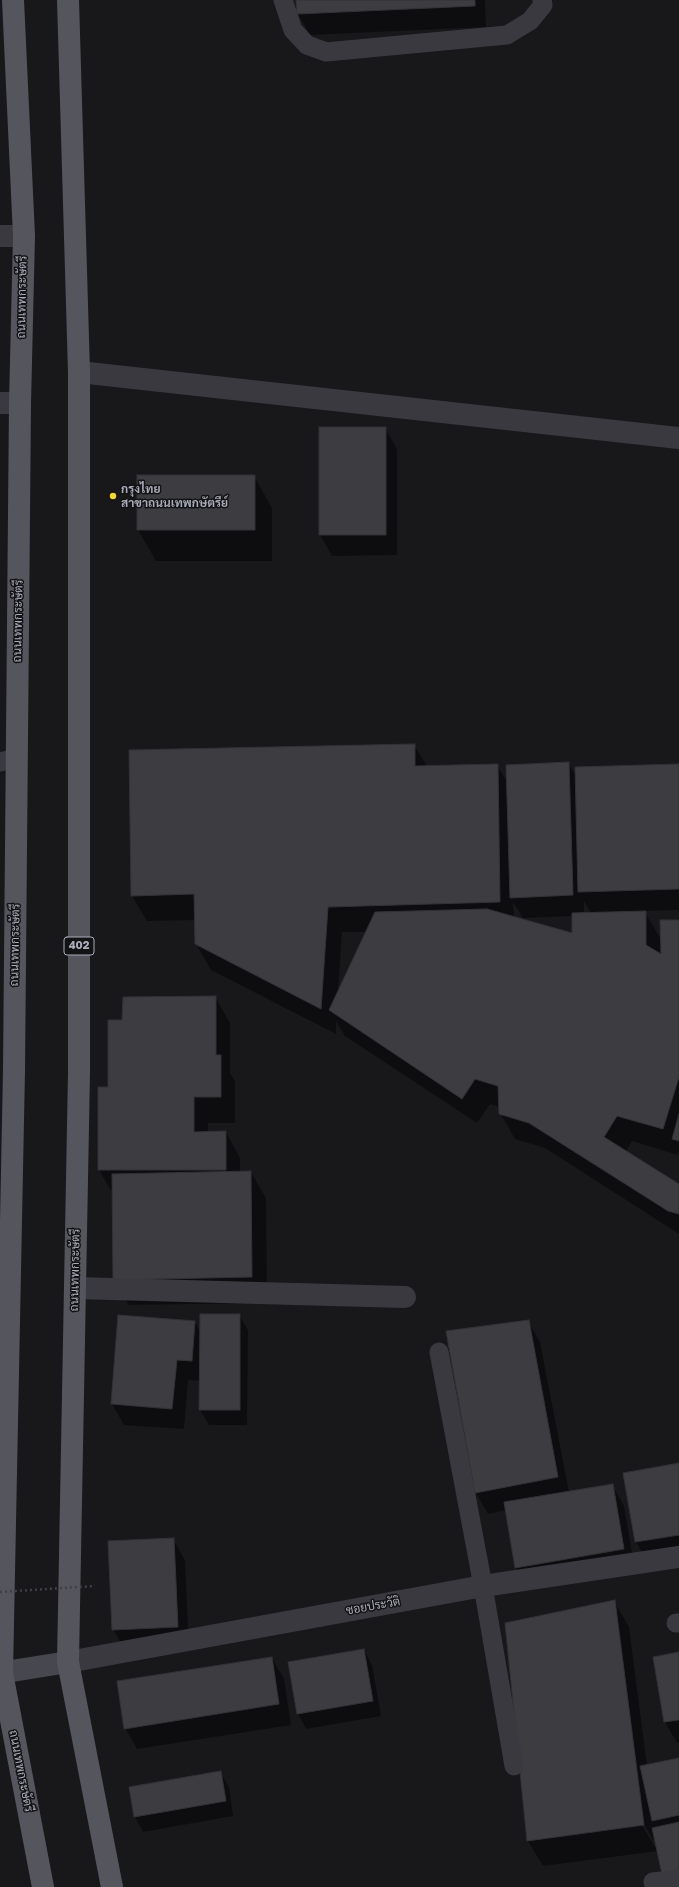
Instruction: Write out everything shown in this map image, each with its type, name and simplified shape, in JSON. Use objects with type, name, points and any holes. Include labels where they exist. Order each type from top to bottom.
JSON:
[{"type":"main road","name":"ถนนเทพกระษัตรี","points":[[13,0],[24,236],[10,403],[7,1004],[1,1673],[43,1887]]},
{"type":"main road","name":"ถนนเทพกระษัตรี","points":[[68,0],[79,372],[79,1072],[68,1662],[112,1887]]},
{"type":"street","points":[[0,236],[24,236]]},
{"type":"street","points":[[79,372],[679,438]]},
{"type":"street","points":[[75,1288],[405,1297]]},
{"type":"street","name":"ซอยประวัติ","points":[[68,1662],[483,1586],[679,1557]]},
{"type":"street","points":[[1,1673],[68,1662]]},
{"type":"lane","points":[[283,0],[293,30],[307,45],[326,52],[507,35],[530,21],[542,5],[542,0]]},
{"type":"lane","points":[[439,1352],[483,1586],[514,1766]]},
{"type":"lane","points":[[653,1882],[679,1879]]},
{"type":"path","points":[[0,1592],[95,1586]]},
{"type":"building","points":[[296,0],[475,0],[475,6],[297,14]]},
{"type":"building","points":[[319,427],[386,427],[386,535],[319,535]]},
{"type":"building","points":[[137,475],[255,475],[255,530],[137,530]]},
{"type":"building","points":[[415,744],[415,766],[498,764],[500,902],[328,907],[321,1009],[195,944],[194,894],[131,896],[129,750]]},
{"type":"building","points":[[569,762],[573,895],[510,898],[506,765]]},
{"type":"building","points":[[679,764],[679,889],[578,892],[575,767]]},
{"type":"building","points":[[487,909],[572,933],[572,913],[646,911],[646,945],[661,954],[660,920],[679,920],[679,1077],[663,1129],[617,1116],[604,1137],[679,1184],[679,1214],[668,1211],[529,1123],[499,1114],[498,1086],[475,1079],[462,1099],[329,1010],[375,912]]},
{"type":"building","points":[[216,996],[216,1055],[221,1055],[221,1097],[194,1097],[194,1132],[226,1131],[226,1170],[98,1170],[98,1087],[108,1087],[108,1020],[122,1020],[123,997]]},
{"type":"building","points":[[679,1114],[679,1141],[672,1139]]},
{"type":"building","points":[[251,1171],[252,1277],[113,1280],[112,1174]]},
{"type":"building","points":[[200,1314],[240,1314],[240,1410],[199,1410]]},
{"type":"building","points":[[118,1315],[195,1321],[192,1361],[177,1360],[172,1409],[111,1404]]},
{"type":"building","points":[[529,1320],[558,1477],[475,1493],[446,1331]]},
{"type":"building","points":[[679,1463],[679,1535],[635,1542],[623,1473]]},
{"type":"building","points":[[613,1484],[624,1549],[515,1568],[504,1502]]},
{"type":"building","points":[[174,1538],[178,1627],[112,1630],[108,1541]]},
{"type":"building","points":[[615,1600],[644,1825],[527,1841],[505,1623]]},
{"type":"building","points":[[364,1649],[373,1701],[297,1714],[288,1662]]},
{"type":"building","points":[[679,1652],[679,1720],[664,1722],[653,1657]]},
{"type":"building","points":[[272,1657],[279,1704],[124,1729],[117,1681]]},
{"type":"building","points":[[679,1758],[679,1815],[652,1821],[640,1766]]},
{"type":"building","points":[[221,1771],[226,1801],[134,1817],[129,1787]]},
{"type":"building","points":[[679,1822],[679,1870],[662,1874],[652,1828]]},
{"type":"place","name":"กรุงไทย สาขาถนนเทพกษัตรีย์","points":[[113,496]]}]
